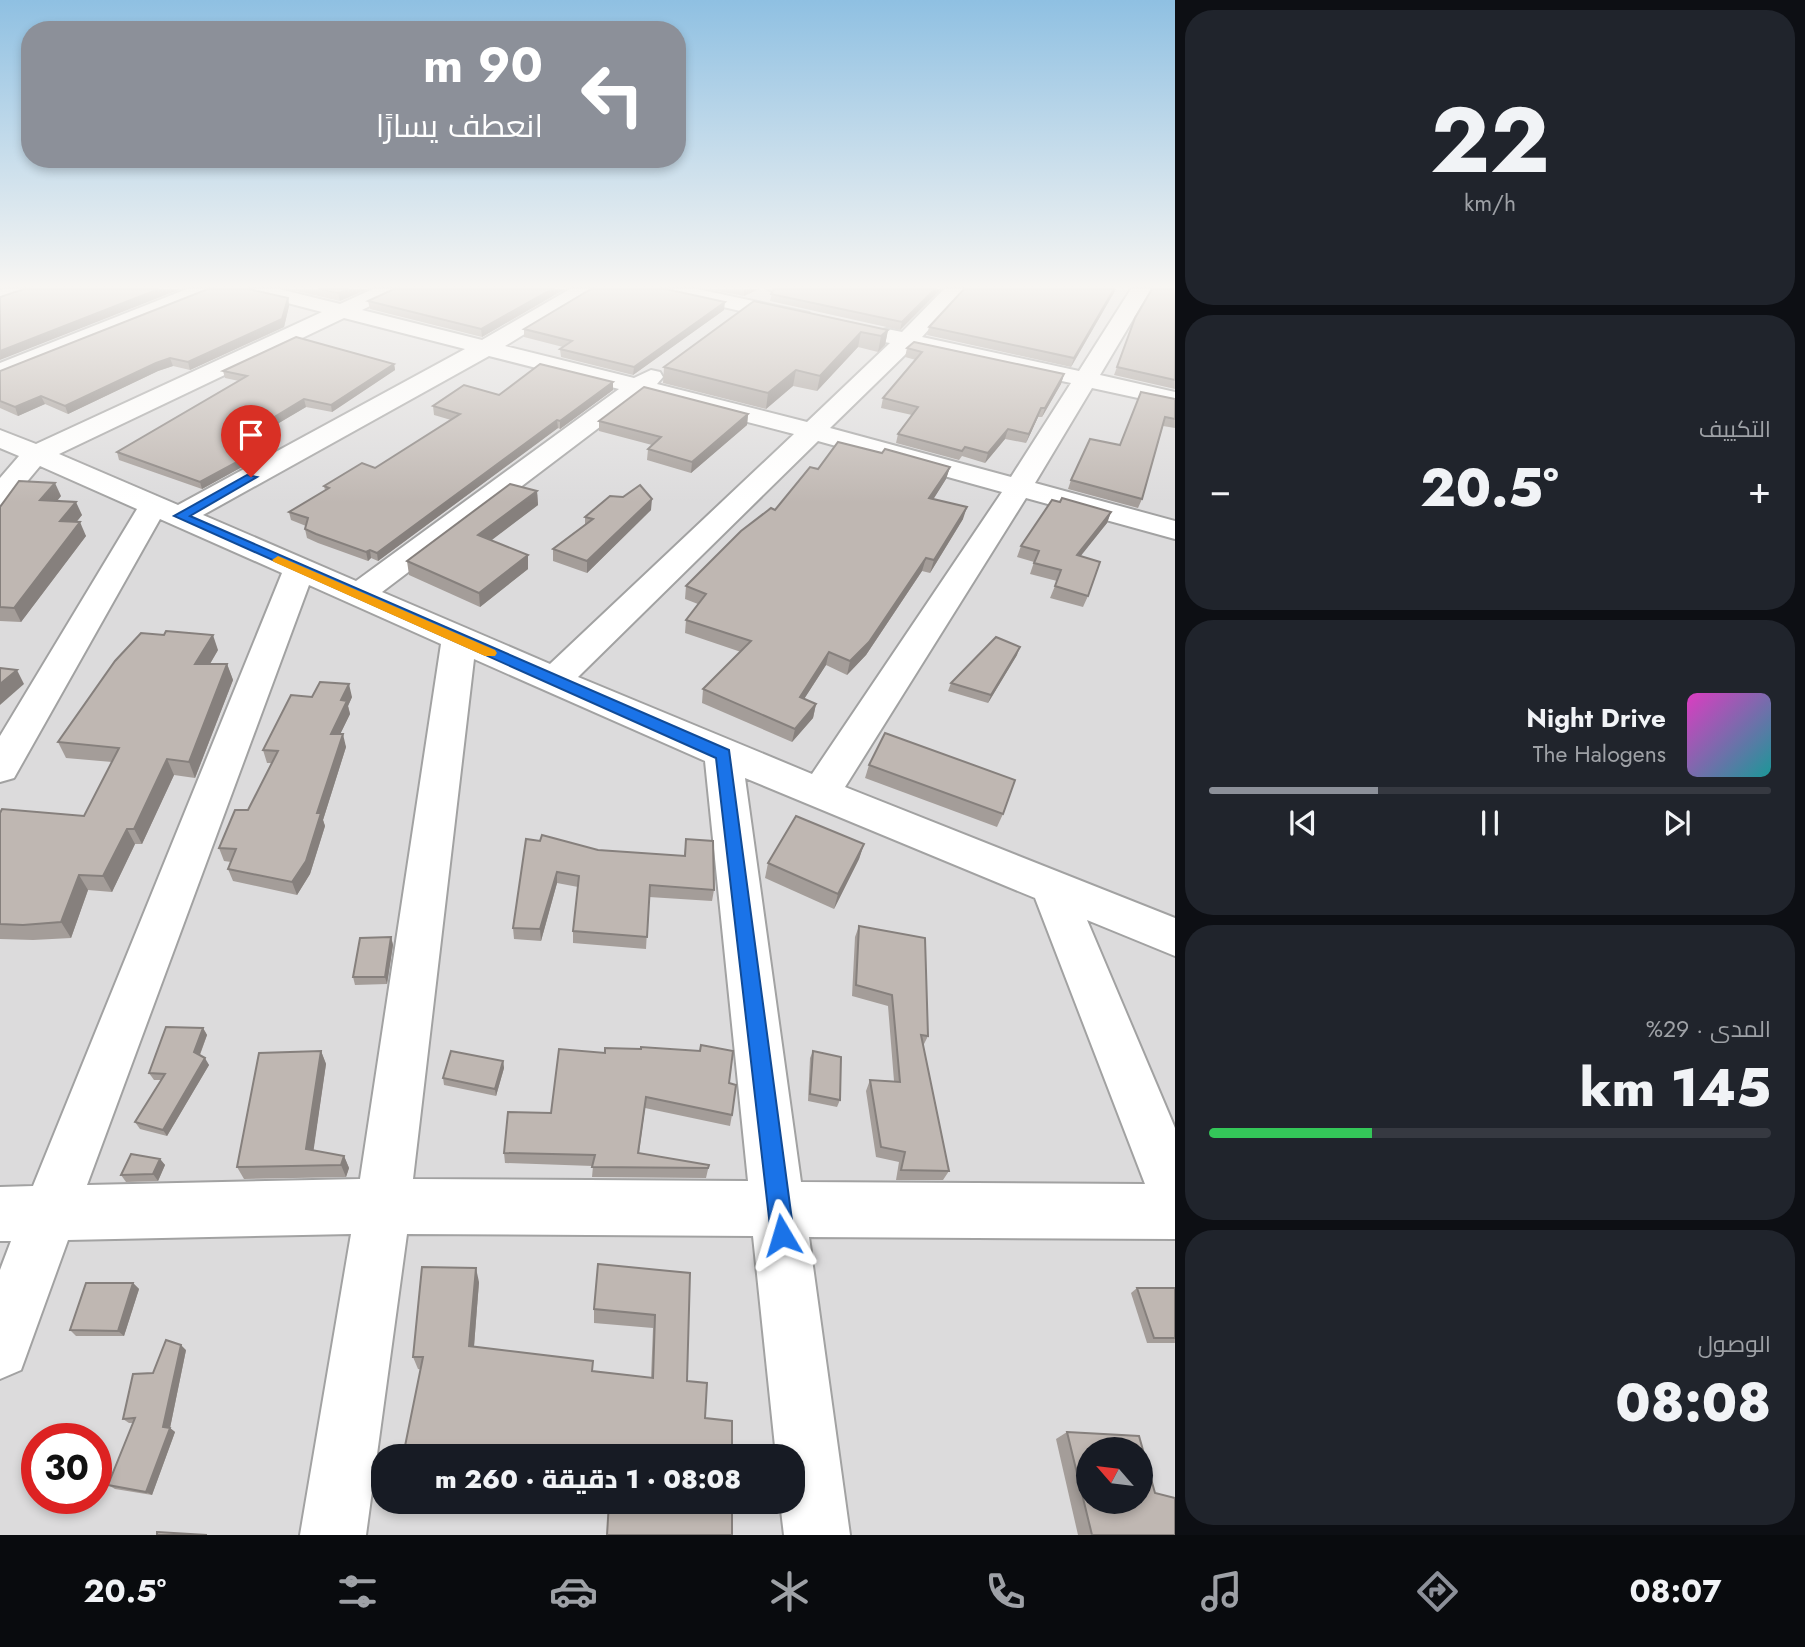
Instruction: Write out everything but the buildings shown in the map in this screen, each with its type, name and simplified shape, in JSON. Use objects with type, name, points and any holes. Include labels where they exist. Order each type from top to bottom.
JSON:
[{"type":"street","points":[[0,371],[26,361]]},
{"type":"street","points":[[0,496],[36,454],[236,361]]},
{"type":"street","points":[[0,768],[167,510],[460,361]]},
{"type":"street","points":[[539,361],[1175,530]]},
{"type":"street","points":[[554,680],[885,361]]},
{"type":"street","points":[[1002,361],[1175,399]]},
{"type":"street","points":[[820,794],[1019,487],[1097,361]]},
{"type":"street","points":[[359,594],[671,362]]},
{"type":"street","points":[[0,438],[723,754],[1175,937]]},
{"type":"street","points":[[0,1349],[25,1214],[299,569]]},
{"type":"street","points":[[333,1535],[383,1206],[458,639]]},
{"type":"street","points":[[723,754],[817,1535]]},
{"type":"street","points":[[1052,888],[1175,1193]]},
{"type":"street","points":[[25,1214],[383,1206],[1175,1212]]},
{"type":"shaded area","points":[[0,361],[1175,361],[1175,1535],[0,1535]]},
{"type":"slow traffic","points":[[278,560],[490,653]]},
{"type":"route","points":[[251,477],[180,516],[723,754],[782,1235]]}]
